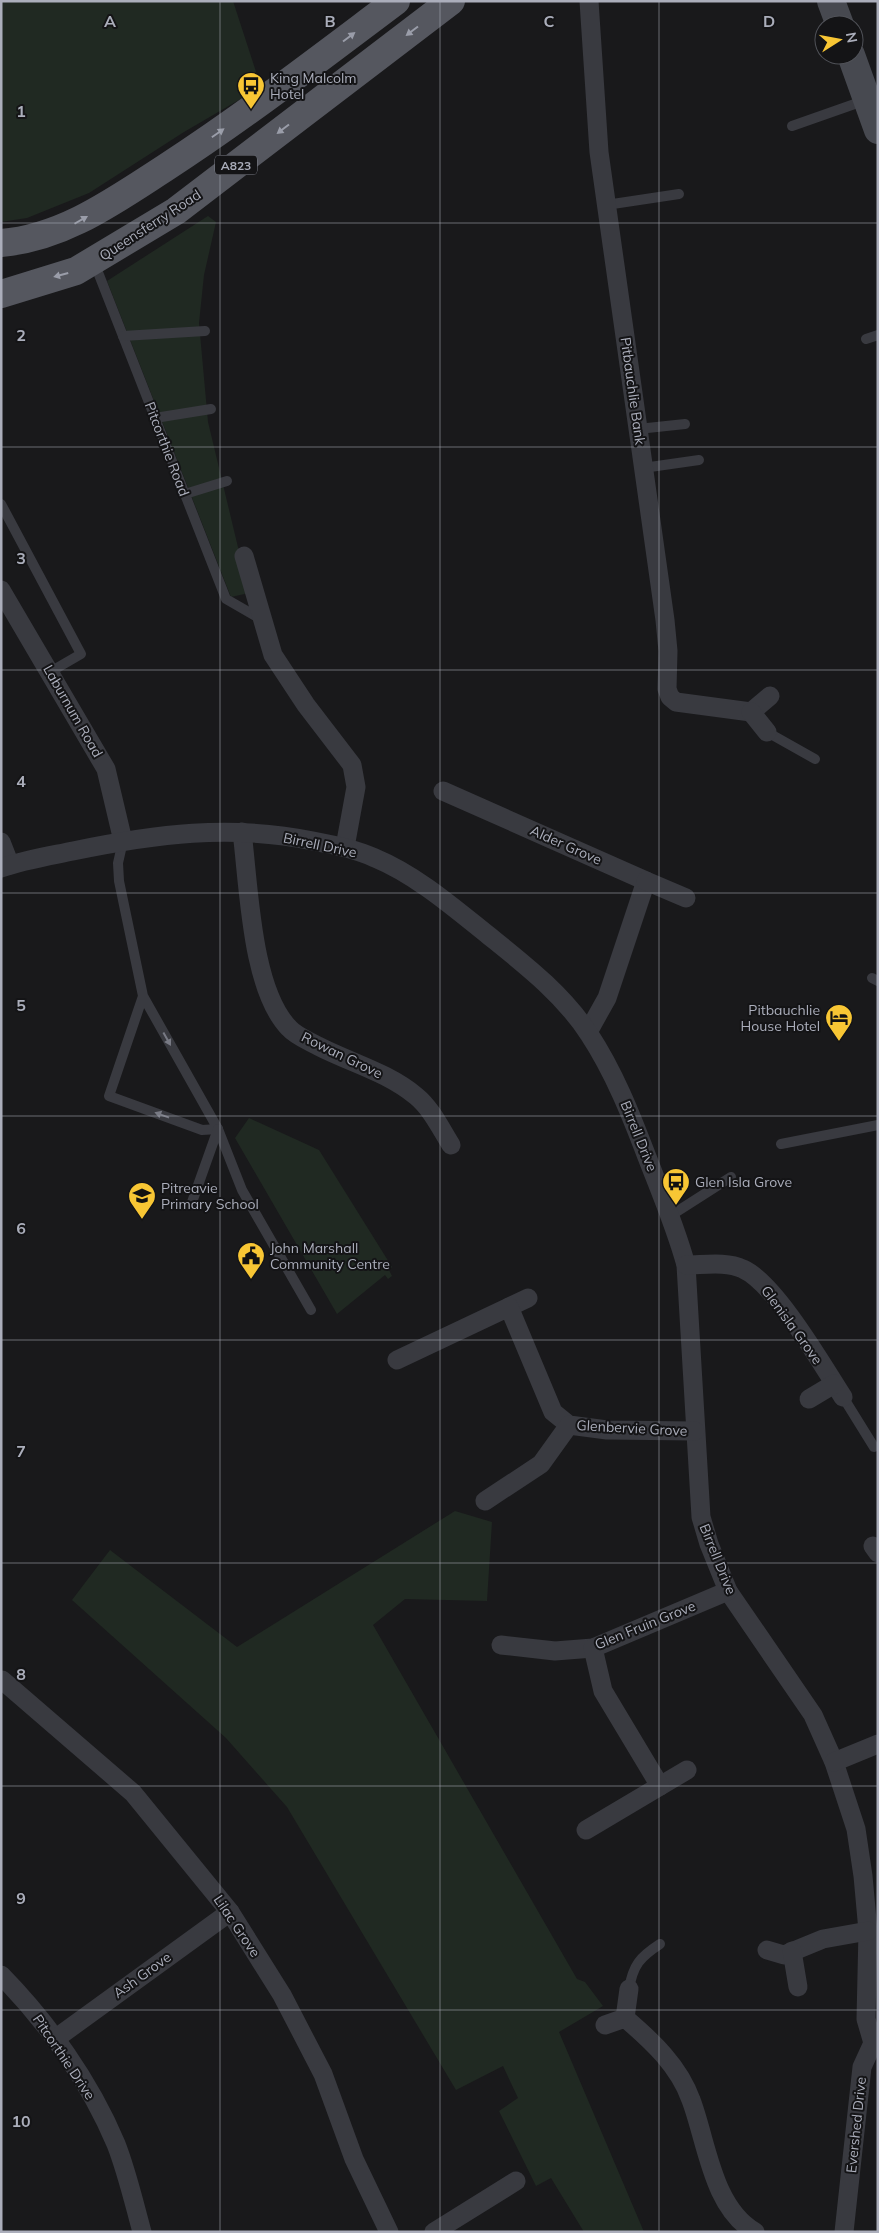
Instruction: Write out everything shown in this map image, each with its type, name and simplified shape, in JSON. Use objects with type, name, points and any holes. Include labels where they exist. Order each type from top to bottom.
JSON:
[{"type":"main road","name":"A823","points":[[1,243],[20,242],[67,228],[116,199],[221,132],[396,1]]},
{"type":"main road","name":"Queensferry Road","points":[[1,294],[76,271],[176,211],[451,1]]},
{"type":"main road","points":[[831,1],[836,15]]},
{"type":"main road","points":[[855,65],[878,130]]},
{"type":"street","name":"Pitbauchlie Bank","points":[[589,1],[598,152],[665,620],[668,651],[667,688],[670,697],[676,702],[752,712]]},
{"type":"street","points":[[244,556],[273,655],[306,705],[352,765],[356,787],[345,847]]},
{"type":"street","name":"Laburnum Road","points":[[1,590],[106,769],[123,841]]},
{"type":"street","points":[[767,732],[752,712],[770,696]]},
{"type":"street","name":"Alder Grove","points":[[443,791],[484,817],[686,898]]},
{"type":"street","name":"Birrell Drive","points":[[5,866],[123,841],[193,832],[242,832],[297,838],[345,847],[376,858],[406,874],[478,927],[545,982],[588,1032],[614,1076],[670,1216],[686,1265],[701,1518],[709,1544],[728,1591],[813,1714],[834,1762],[856,1830],[863,1876],[868,1931]]},
{"type":"street","name":"Rowan Grove","points":[[242,832],[257,955],[263,983],[276,1010],[290,1029],[309,1041],[378,1072],[417,1097],[432,1115],[451,1145]]},
{"type":"street","points":[[1,842],[5,866]]},
{"type":"street","points":[[588,1032],[607,998],[646,881]]},
{"type":"street","name":"Glenisla Grove","points":[[686,1265],[728,1265],[741,1268],[753,1274],[763,1283],[796,1325],[839,1391]]},
{"type":"street","points":[[397,1360],[528,1298]]},
{"type":"street","name":"Glenbervie Grove","points":[[509,1307],[553,1412],[568,1425],[607,1430],[695,1431]]},
{"type":"street","points":[[809,1399],[839,1391]]},
{"type":"street","name":"Glenbervie Grove","points":[[485,1502],[541,1464],[568,1425]]},
{"type":"street","name":"Glen Fruin Grove","points":[[501,1645],[555,1651],[593,1648],[728,1591]]},
{"type":"street","points":[[593,1648],[603,1691],[660,1786]]},
{"type":"street","name":"Lilac Grove","points":[[2,1680],[133,1793],[230,1912],[282,1995],[322,2074],[354,2159],[389,2232]]},
{"type":"street","points":[[834,1762],[878,1744]]},
{"type":"street","points":[[586,1830],[687,1770]]},
{"type":"street","name":"Ash Grove","points":[[55,2039],[230,1912]]},
{"type":"street","points":[[767,1950],[784,1955],[823,1938],[868,1931]]},
{"type":"street","name":"Evershed Drive","points":[[844,2232],[862,2066],[875,2043],[866,2019],[868,1931]]},
{"type":"street","points":[[792,1951],[798,1987]]},
{"type":"street","name":"Pitcorthie Drive","points":[[1,1975],[17,1991],[55,2039],[87,2087],[116,2145],[142,2232]]},
{"type":"street","points":[[625,2018],[628,1989]]},
{"type":"street","points":[[605,2026],[625,2018]]},
{"type":"street","points":[[625,2018],[654,2044],[677,2073],[691,2100],[706,2155],[718,2187],[733,2211],[755,2232]]},
{"type":"street","points":[[434,2232],[516,2181]]},
{"type":"lane","points":[[792,126],[867,100]]},
{"type":"lane","points":[[606,205],[679,194]]},
{"type":"lane","name":"Pitcorthie Road","points":[[94,261],[226,599],[261,619]]},
{"type":"lane","points":[[123,336],[205,331]]},
{"type":"lane","points":[[866,339],[878,335]]},
{"type":"lane","points":[[155,418],[211,409]]},
{"type":"lane","points":[[638,429],[685,424]]},
{"type":"lane","points":[[644,468],[699,460]]},
{"type":"lane","points":[[185,494],[226,481]]},
{"type":"lane","points":[[1,504],[82,654],[50,672]]},
{"type":"lane","points":[[767,732],[815,759]]},
{"type":"lane","points":[[123,841],[118,863],[118,881],[143,996],[218,1129],[242,1190],[311,1310]]},
{"type":"lane","points":[[143,996],[108,1096],[202,1130],[218,1129]]},
{"type":"lane","points":[[781,1144],[878,1125]]},
{"type":"lane","points":[[192,1205],[218,1129]]},
{"type":"lane","points":[[670,1216],[731,1177]]},
{"type":"lane","points":[[839,1391],[874,1447]]},
{"type":"lane","points":[[628,1989],[632,1970],[646,1954],[660,1944]]},
{"type":"shaded area","points":[[1,1],[233,1],[261,87],[184,132],[89,193],[27,218],[1,222]]},
{"type":"shaded area","points":[[208,216],[216,222],[204,275],[199,323],[208,422],[249,593],[231,597],[107,281]]},
{"type":"shaded area","points":[[249,1118],[319,1150],[392,1267],[389,1270],[392,1276],[388,1279],[385,1275],[337,1314],[235,1138]]},
{"type":"shaded area","points":[[455,1511],[492,1522],[487,1601],[405,1599],[373,1625],[577,1979],[585,1982],[603,2006],[559,2032],[644,2232],[584,2232],[551,2178],[536,2186],[499,2111],[518,2098],[503,2066],[456,2090],[287,1807],[226,1738],[72,1600],[110,1550],[237,1647]]},
{"type":"place","name":"King Malcolm Hotel","points":[[251,110]]},
{"type":"place","name":"Pitbauchlie House Hotel","points":[[839,1042]]},
{"type":"place","name":"Glen Isla Grove","points":[[676,1206]]},
{"type":"place","name":"Pitreavie Primary School","points":[[142,1220]]},
{"type":"place","name":"John Marshall Community Centre","points":[[251,1280]]}]
